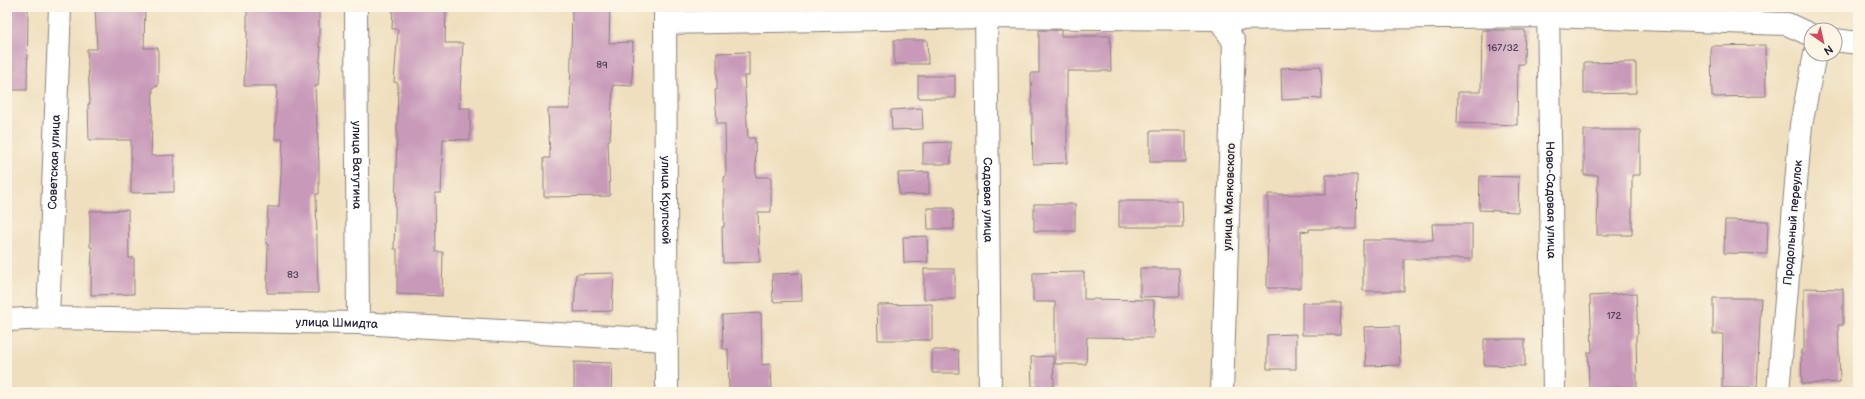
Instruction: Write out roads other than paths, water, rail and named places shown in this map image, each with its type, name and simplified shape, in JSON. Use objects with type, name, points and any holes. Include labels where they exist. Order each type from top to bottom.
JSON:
[{"type":"street","name":"Советская улица","points":[[48,318],[60,7]]},
{"type":"street","name":"улица Ватутина","points":[[356,7],[358,323]]},
{"type":"street","points":[[665,15],[986,12],[1219,13],[1548,11],[1787,24],[1803,31]]},
{"type":"street","name":"Ново-Садовая улица","points":[[1548,11],[1554,392]]},
{"type":"street","name":"Садовая улица","points":[[986,12],[990,392]]},
{"type":"street","name":"улица Маяковского","points":[[1219,13],[1234,42],[1222,392]]},
{"type":"street","name":"улица Крупской","points":[[665,15],[667,392]]},
{"type":"street","points":[[1843,41],[1858,43]]},
{"type":"street","name":"Продольный переулок","points":[[1778,392],[1801,125],[1813,62]]},
{"type":"street","name":"улица Шмидта","points":[[7,320],[48,318],[358,323],[666,340]]}]
